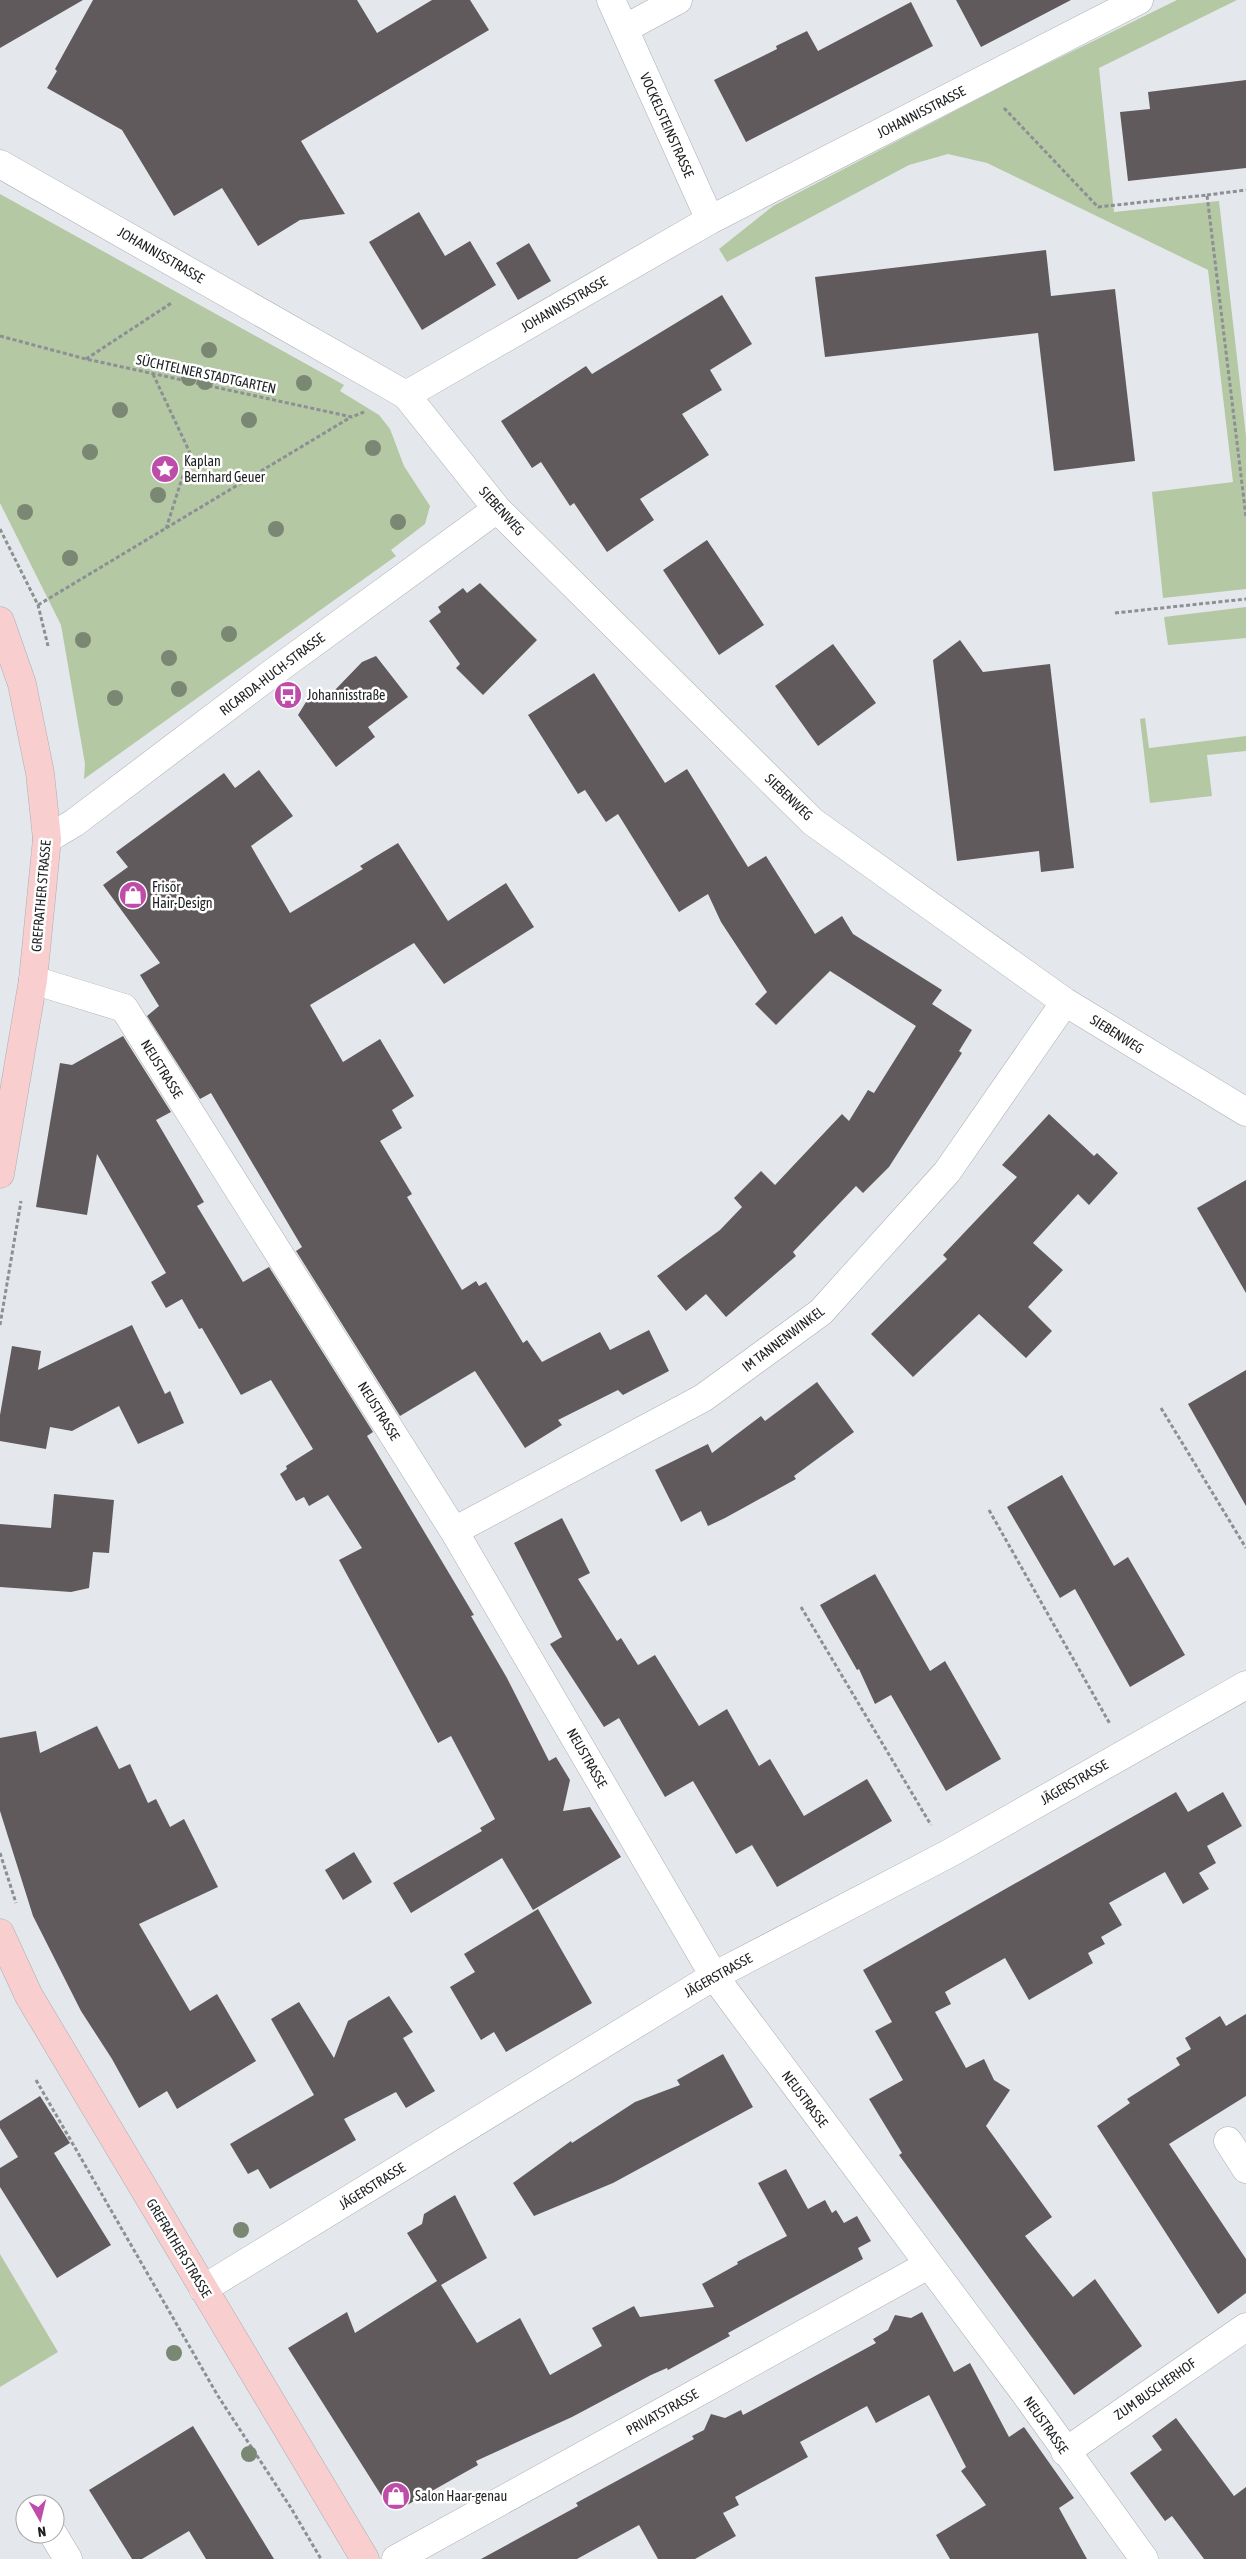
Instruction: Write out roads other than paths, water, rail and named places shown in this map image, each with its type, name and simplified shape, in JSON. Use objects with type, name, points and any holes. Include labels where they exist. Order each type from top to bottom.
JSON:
[{"type":"main road","name":"GREFRATHER STRASSE","points":[[0,621],[22,684],[40,773],[47,840],[33,980],[4,1120],[0,1174]]},
{"type":"main road","name":"GREFRATHER STRASSE","points":[[0,1933],[29,1996],[364,2559]]},
{"type":"street","name":"VOCKELSTEINSTRASSE","points":[[611,0],[710,220]]},
{"type":"street","points":[[624,29],[678,0]]},
{"type":"street","name":"JOHANNISSTRASSE","points":[[0,164],[406,395],[710,220],[1138,0]]},
{"type":"street","name":"SIEBENWEG","points":[[406,395],[498,509],[813,822],[1065,1002],[1246,1112]]},
{"type":"street","name":"RICARDA-HUCH-STRASSE","points":[[47,840],[74,823],[271,674],[498,509]]},
{"type":"street","name":"NEUSTRASSE","points":[[33,980],[124,1008],[454,1531],[714,1976],[1024,2392],[1065,2452],[1144,2559]]},
{"type":"street","name":"IM TANNENWINKEL","points":[[454,1531],[703,1398],[821,1312],[948,1172],[1065,1002]]},
{"type":"street","name":"JÄGERSTRASSE","points":[[203,2289],[714,1976],[948,1854],[1246,1684]]},
{"type":"street","points":[[1228,2141],[1246,2168]]},
{"type":"street","name":"PRIVATSTRASSE","points":[[396,2559],[928,2265]]},
{"type":"street","name":"ZUM BUSCHERHOF","points":[[1065,2452],[1246,2327]]},
{"type":"street","points":[[59,2544],[68,2559]]},
{"type":"place","name":"Kaplan Bernhard Geuer","points":[[165,469]]},
{"type":"place","name":"Johannisstraße","points":[[288,695]]},
{"type":"place","name":"Frisör Hair-Design","points":[[133,895]]},
{"type":"place","name":"Salon Haar-genau","points":[[396,2496]]}]
